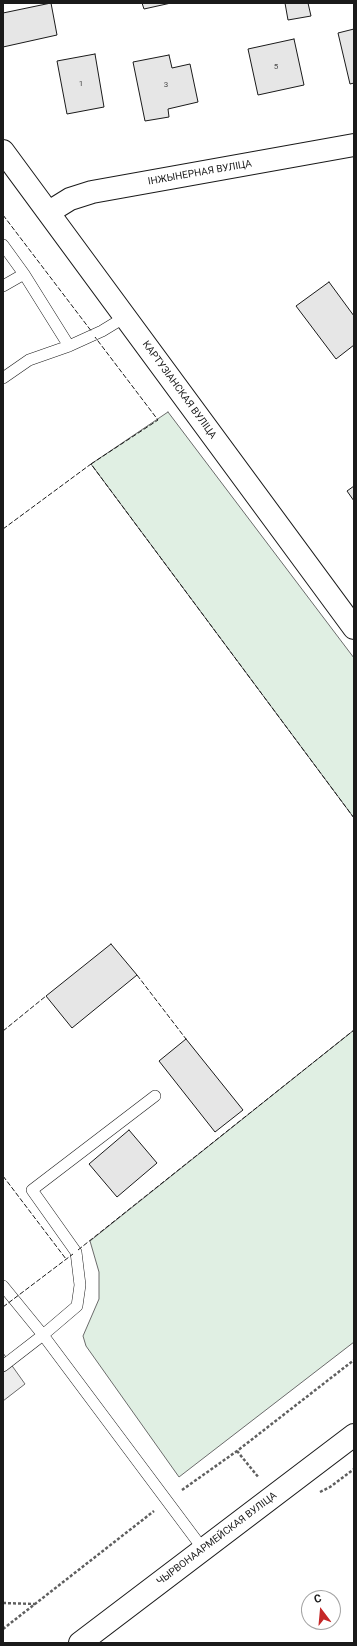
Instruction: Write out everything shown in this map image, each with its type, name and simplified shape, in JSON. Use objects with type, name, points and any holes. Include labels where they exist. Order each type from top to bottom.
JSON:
[{"type":"street","name":"ІНЖЫНЕРНАЯ ВУЛІЦА","points":[[49,212],[70,199],[92,192],[354,145]]},
{"type":"street","name":"КАРТУЗІАНСКАЯ ВУЛІЦА","points":[[3,151],[354,628]]},
{"type":"street","name":"ЧЫРВОНААРМЕЙСКАЯ ВУЛІЦА","points":[[80,1643],[354,1435]]},
{"type":"lane","points":[[3,245],[24,274],[69,346]]},
{"type":"lane","points":[[3,286],[24,274]]},
{"type":"lane","points":[[3,378],[28,360],[69,346],[126,317]]},
{"type":"lane","points":[[3,1366],[77,1306],[80,1285],[76,1252],[32,1190],[155,1096]]},
{"type":"lane","points":[[3,1286],[43,1335],[203,1549]]},
{"type":"path","points":[[330,1487],[354,1469]]},
{"type":"path","points":[[3,1603],[35,1604]]},
{"type":"green space","points":[[168,412],[354,658],[354,818],[91,464]]},
{"type":"green space","points":[[354,1030],[354,1342],[179,1477],[86,1346],[83,1336],[99,1299],[99,1272],[90,1241]]},
{"type":"shaded area","points":[[3,1353],[25,1384],[3,1401]]},
{"type":"building","points":[[51,3],[57,35],[3,47],[3,13]]},
{"type":"building","points":[[142,3],[171,3],[144,9]]},
{"type":"building","points":[[285,3],[308,3],[311,16],[288,20]]},
{"type":"building","points":[[354,29],[354,83],[350,84],[338,33]]},
{"type":"building","points":[[294,39],[304,85],[258,95],[248,49]]},
{"type":"building","points":[[95,54],[104,107],[67,114],[57,61]]},
{"type":"building","points":[[169,55],[172,68],[190,64],[198,102],[168,109],[169,117],[145,121],[133,62]]},
{"type":"building","points":[[329,282],[354,316],[354,345],[336,359],[296,306]]},
{"type":"building","points":[[354,486],[354,501],[347,491]]},
{"type":"building","points":[[111,944],[137,975],[72,1028],[46,996]]},
{"type":"building","points":[[186,1039],[243,1110],[215,1132],[159,1061]]},
{"type":"building","points":[[129,1130],[157,1163],[117,1197],[89,1164]]},
{"type":"fence","points":[[3,215],[92,332]]},
{"type":"fence","points":[[91,464],[158,420],[95,337]]},
{"type":"fence","points":[[3,529],[91,464],[354,818]]},
{"type":"fence","points":[[137,975],[186,1039]]},
{"type":"fence","points":[[3,1031],[46,996]]},
{"type":"fence","points":[[78,1250],[354,1030]]},
{"type":"fence","points":[[3,1176],[66,1259]]},
{"type":"fence","points":[[3,1307],[73,1254]]}]
